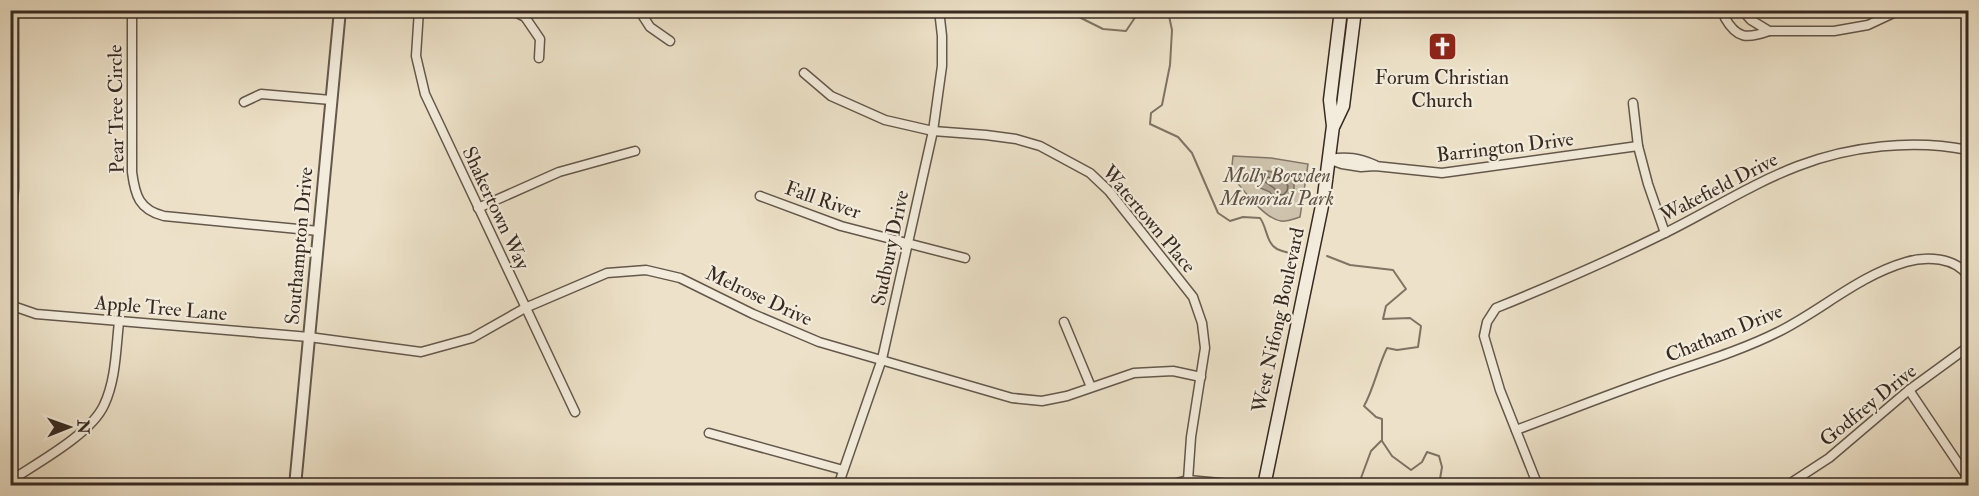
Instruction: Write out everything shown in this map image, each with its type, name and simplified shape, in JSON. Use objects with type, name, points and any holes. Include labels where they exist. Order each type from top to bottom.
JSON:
[{"type":"main road","name":"West Nifong Boulevard","points":[[1334,126],[1330,100],[1341,10]]},
{"type":"main road","name":"West Nifong Boulevard","points":[[1264,486],[1318,225],[1334,126],[1343,106],[1355,10]]},
{"type":"main road","points":[[1338,32],[1344,48],[1341,75],[1347,80]]},
{"type":"street","points":[[10,231],[14,189],[12,91],[14,10]]},
{"type":"street","name":"Pear Tree Circle","points":[[132,10],[132,172],[135,192],[143,206],[153,214],[164,216],[319,231]]},
{"type":"street","name":"Southampton Drive","points":[[294,486],[340,10]]},
{"type":"street","name":"Shakertown Way","points":[[419,10],[416,56],[424,94],[575,412]]},
{"type":"street","points":[[511,10],[525,17],[540,39],[539,58]]},
{"type":"street","points":[[639,10],[650,27],[670,41]]},
{"type":"street","name":"Sudbury Drive","points":[[838,486],[882,359],[909,245],[933,131],[942,66],[939,10]]},
{"type":"street","points":[[1727,10],[1725,18],[1732,29],[1740,35],[1756,36],[1769,31],[1834,31],[1868,25],[1900,10]]},
{"type":"street","points":[[1742,10],[1751,20],[1769,31]]},
{"type":"street","name":"Watertown Place","points":[[804,73],[831,96],[859,111],[885,120],[933,131],[986,135],[1041,146],[1090,173],[1108,191],[1193,297],[1202,323],[1205,348],[1191,437],[1188,480]]},
{"type":"street","points":[[244,102],[261,94],[331,100]]},
{"type":"street","points":[[1633,103],[1638,146],[1647,184],[1665,233]]},
{"type":"street","name":"Wakefield Drive","points":[[1516,430],[1500,390],[1484,336],[1487,322],[1496,308],[1590,270],[1797,166],[1835,155],[1920,144],[1968,150]]},
{"type":"street","name":"Barrington Drive","points":[[1328,159],[1343,156],[1361,159],[1376,166],[1442,173],[1638,146]]},
{"type":"street","points":[[478,208],[559,172],[635,151]]},
{"type":"street","name":"Fall River","points":[[760,196],[842,226],[965,258]]},
{"type":"street","name":"Chatham Drive","points":[[1516,430],[1739,349],[1778,332],[1871,274],[1907,261],[1929,258],[1948,261],[1965,271],[1968,276]]},
{"type":"street","name":"Melrose Drive","points":[[309,337],[421,352],[471,338],[525,308],[607,273],[646,270],[680,278],[753,314],[819,342],[1012,398],[1042,401],[1067,396],[1134,373],[1173,371],[1201,377]]},
{"type":"street","name":"Apple Tree Lane","points":[[10,305],[36,314],[309,337]]},
{"type":"street","points":[[10,481],[92,423],[104,405],[112,377],[119,322]]},
{"type":"street","points":[[1064,322],[1091,387]]},
{"type":"street","name":"Godfrey Drive","points":[[1786,486],[1829,458],[1909,390],[1968,347]]},
{"type":"street","points":[[1909,390],[1968,478]]},
{"type":"street","points":[[1516,430],[1538,486]]},
{"type":"street","points":[[709,433],[843,470]]},
{"type":"street","points":[[1165,486],[1188,480],[1252,486]]},
{"type":"green space","name":"Molly Bowden Memorial Park","points":[[1233,156],[1271,158],[1308,164],[1300,217],[1281,221],[1274,219],[1261,209],[1231,175]]},
{"type":"water","points":[[1268,171],[1288,175],[1294,184],[1294,194],[1285,201],[1275,200],[1270,192],[1258,187],[1255,179],[1257,173]]},
{"type":"waterway","points":[[1065,10],[1103,29],[1126,31],[1140,10]]},
{"type":"waterway","points":[[1164,10],[1169,16],[1172,30],[1170,65],[1162,105],[1151,113],[1150,124],[1178,137],[1192,153],[1218,213],[1230,221],[1243,217],[1260,218],[1273,246],[1292,254],[1298,247]]},
{"type":"waterway","points":[[1327,256],[1350,265],[1393,270],[1406,289],[1386,306],[1383,319],[1410,318],[1421,326],[1418,347],[1397,350],[1387,348],[1384,355],[1364,406],[1376,417],[1382,419],[1382,440],[1371,451],[1358,486]]},
{"type":"waterway","points":[[1382,441],[1392,456],[1411,470],[1422,462],[1427,452],[1439,456],[1442,467],[1440,479],[1450,486]]},
{"type":"place","name":"Forum Christian Church","points":[[1442,46]]}]
